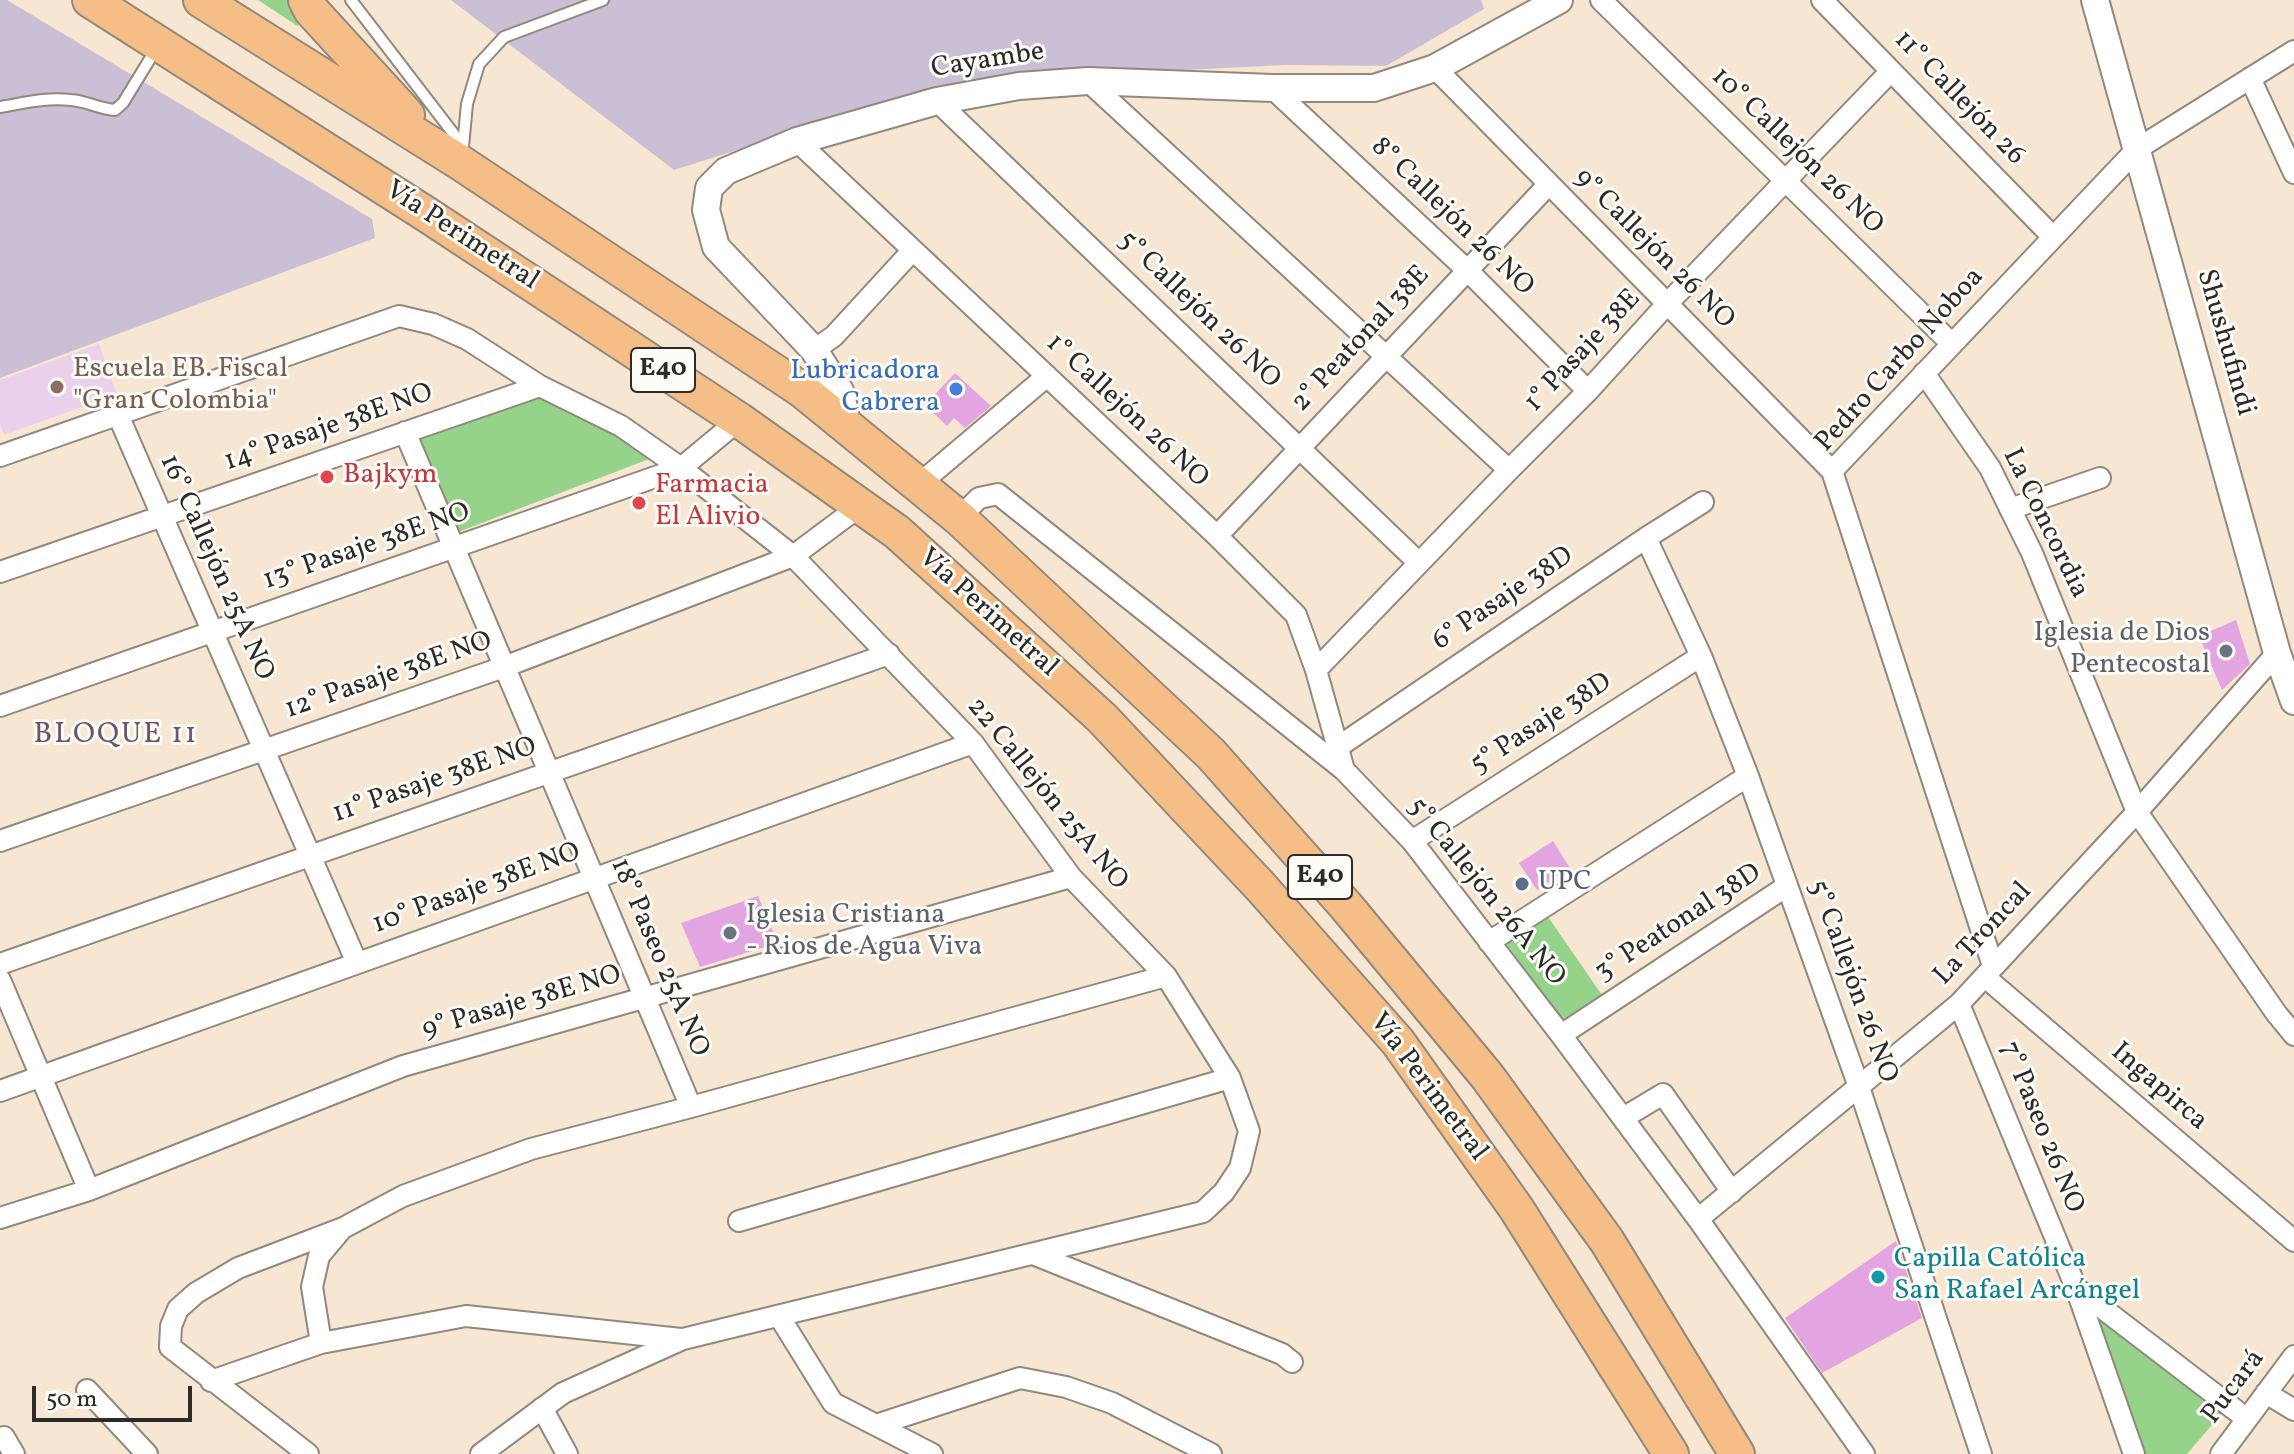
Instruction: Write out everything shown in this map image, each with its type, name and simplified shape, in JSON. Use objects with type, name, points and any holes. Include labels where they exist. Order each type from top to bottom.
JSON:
[{"type":"highway","name":"Vía Perimetral","points":[[90,0],[439,222],[739,420],[897,532],[1102,718],[1260,886],[1398,1042],[1516,1208],[1671,1454]]},
{"type":"highway","name":"Vía Perimetral","points":[[201,0],[454,152],[802,390],[959,518],[1211,754],[1346,906],[1487,1076],[1607,1241],[1737,1454]]},
{"type":"highway","points":[[306,0],[311,10],[454,152]]},
{"type":"street","name":"Cayambe","points":[[844,424],[845,412],[840,391],[814,350],[716,247],[706,210],[709,188],[726,171],[797,141],[937,101],[1019,86],[1088,81],[1272,88],[1374,88],[1435,68],[1559,0]]},
{"type":"street","name":"10° Callejón 26 NO","points":[[1601,0],[1952,344]]},
{"type":"street","name":"11° Callejón 26","points":[[1822,0],[2053,237]]},
{"type":"street","name":"Shushufindi","points":[[2095,0],[2294,701]]},
{"type":"street","name":"Pedro Carbo Noboa","points":[[1989,972],[1832,471],[2137,149],[2294,51]]},
{"type":"street","name":"9° Callejón 26 NO","points":[[1435,68],[1832,471]]},
{"type":"street","name":"1° Pasaje 38E","points":[[1316,670],[1588,391],[1667,304],[1891,71]]},
{"type":"street","points":[[2250,78],[2294,173]]},
{"type":"street","points":[[1088,81],[1509,470]]},
{"type":"street","name":"8° Callejón 26 NO","points":[[1272,88],[1467,270],[1588,391]]},
{"type":"street","name":"5° Callejón 26 NO","points":[[937,101],[1419,563]]},
{"type":"street","name":"1° Callejón 26 NO","points":[[797,141],[1217,536],[1296,615],[1316,670],[1344,770]]},
{"type":"street","name":"2° Peatonal 38E","points":[[1217,536],[1549,184]]},
{"type":"street","points":[[814,350],[834,336],[913,250]]},
{"type":"street","name":"22 Callejón 25A NO","points":[[0,456],[399,316],[433,324],[467,339],[540,386],[621,426],[681,468],[793,556],[973,743],[1071,877],[1166,976],[1230,1078],[1249,1131],[1240,1168],[1224,1192],[1203,1212],[683,1339],[563,1393],[481,1454]]},
{"type":"street","name":"La Concordia","points":[[1924,373],[1990,468],[2032,553],[2137,812],[2294,1035]]},
{"type":"street","points":[[918,485],[1047,376]]},
{"type":"street","name":"14° Pasaje 38E NO","points":[[0,572],[540,386]]},
{"type":"street","name":"16° Callejón 25A NO","points":[[118,415],[357,963]]},
{"type":"street","name":"13° Pasaje 38E NO","points":[[0,706],[681,468],[739,420]]},
{"type":"street","name":"18° Paseo 25A NO","points":[[405,432],[691,1107]]},
{"type":"street","points":[[2010,509],[2100,478]]},
{"type":"street","name":"5° Callejón 26A NO","points":[[959,518],[979,498],[998,494],[1344,770],[1412,841],[1561,1035],[1698,1219],[1864,1454]]},
{"type":"street","name":"6° Pasaje 38D","points":[[1338,747],[1703,502]]},
{"type":"street","name":"12° Pasaje 38E NO","points":[[0,841],[504,667],[793,556],[860,506]]},
{"type":"street","name":"5° Callejón 26 NO","points":[[1646,538],[1701,656],[1748,776],[1859,1087],[1981,1454]]},
{"type":"street","name":"11° Pasaje 38E NO","points":[[0,964],[889,654]]},
{"type":"street","name":"5° Pasaje 38D","points":[[1412,841],[1701,656]]},
{"type":"street","name":"La Troncal","points":[[1698,1219],[1959,1004],[2137,812],[2285,667]]},
{"type":"street","name":"10° Pasaje 38E NO","points":[[0,1091],[973,743]]},
{"type":"street","points":[[1489,942],[1748,776]]},
{"type":"street","name":"9° Pasaje 38E NO","points":[[0,1218],[89,1190],[403,1066],[1071,877]]},
{"type":"street","name":"3° Peatonal 38D","points":[[1561,1035],[1787,886]]},
{"type":"street","name":"Ingapirca","points":[[1989,972],[2294,1241]]},
{"type":"street","points":[[308,1454],[170,1347],[171,1326],[178,1309],[196,1293],[238,1268],[343,1228],[403,1196],[531,1149],[1166,976]]},
{"type":"street","points":[[0,980],[89,1190]]},
{"type":"street","name":"7° Paseo 26 NO","points":[[1959,1004],[2076,1288],[2134,1454]]},
{"type":"street","points":[[739,1221],[1230,1078]]},
{"type":"street","points":[[1623,1118],[1663,1094],[1732,1192]]},
{"type":"street","points":[[321,1343],[312,1287],[319,1256],[343,1228]]},
{"type":"street","points":[[1033,1254],[1282,1354],[1292,1362]]},
{"type":"street","points":[[2076,1288],[2247,1419]]},
{"type":"street","points":[[211,1381],[321,1343],[466,1316],[683,1339]]},
{"type":"street","points":[[779,1316],[833,1403],[932,1454]]},
{"type":"street","name":"Pucará","points":[[2232,1450],[2247,1419],[2294,1356]]},
{"type":"street","points":[[876,1425],[1020,1378],[1066,1387],[1112,1403],[1211,1454]]},
{"type":"street","points":[[87,1390],[147,1454]]},
{"type":"street","points":[[2266,1393],[2294,1410]]},
{"type":"street","points":[[542,1408],[567,1454]]},
{"type":"lane","points":[[351,0],[454,152]]},
{"type":"lane","points":[[454,152],[479,64],[504,37],[603,0]]},
{"type":"lane","points":[[0,107],[51,99],[75,100],[115,110],[123,103],[159,44]]},
{"type":"shaded area","points":[[0,0],[7,0],[372,219],[375,238],[0,378]]},
{"type":"shaded area","points":[[451,0],[1481,0],[1484,9],[1386,66],[1076,70],[1001,76],[926,90],[674,170]]},
{"type":"shaded area","name":"Escuela EB. Fiscal \"Gran Colombia\"","points":[[99,344],[117,394],[4,435],[0,423],[0,380]]},
{"type":"green space","points":[[258,0],[288,0],[299,27]]},
{"type":"green space","points":[[540,393],[645,453],[649,459],[453,534],[414,440]]},
{"type":"green space","points":[[1546,914],[1602,995],[1562,1020],[1503,939]]},
{"type":"green space","points":[[2087,1304],[2224,1411],[2187,1454],[2141,1454]]},
{"type":"building","name":"Lubricadora Cabrera","points":[[955,373],[991,406],[965,428],[954,418],[947,426],[925,405]]},
{"type":"building","name":"Iglesia de Dios Pentecostal","points":[[2236,620],[2250,664],[2222,690],[2199,636]]},
{"type":"building","points":[[1553,841],[1570,868],[1537,890],[1519,863]]},
{"type":"building","name":"Iglesia Cristiana - Rios de Agua Viva","points":[[758,896],[778,943],[700,967],[681,923]]},
{"type":"building","name":"Capilla Católica San Rafael Arcángel","points":[[1896,1241],[1922,1318],[1822,1373],[1785,1318]]},
{"type":"place","name":"Escuela EB. Fiscal \"Gran Colombia\"","points":[[57,387]]},
{"type":"place","name":"Lubricadora Cabrera","points":[[956,389]]},
{"type":"place","name":"Bajkym","points":[[327,477]]},
{"type":"place","name":"Farmacia El Alivio","points":[[639,503]]},
{"type":"place","name":"Iglesia de Dios Pentecostal","points":[[2226,651]]},
{"type":"place","name":"UPC","points":[[1522,884]]},
{"type":"place","name":"Iglesia Cristiana - Rios de Agua Viva","points":[[730,933]]},
{"type":"place","name":"Capilla Católica San Rafael Arcángel","points":[[1878,1277]]},
{"type":"district","name":"BLOQUE 11","points":[[116,736]]}]
